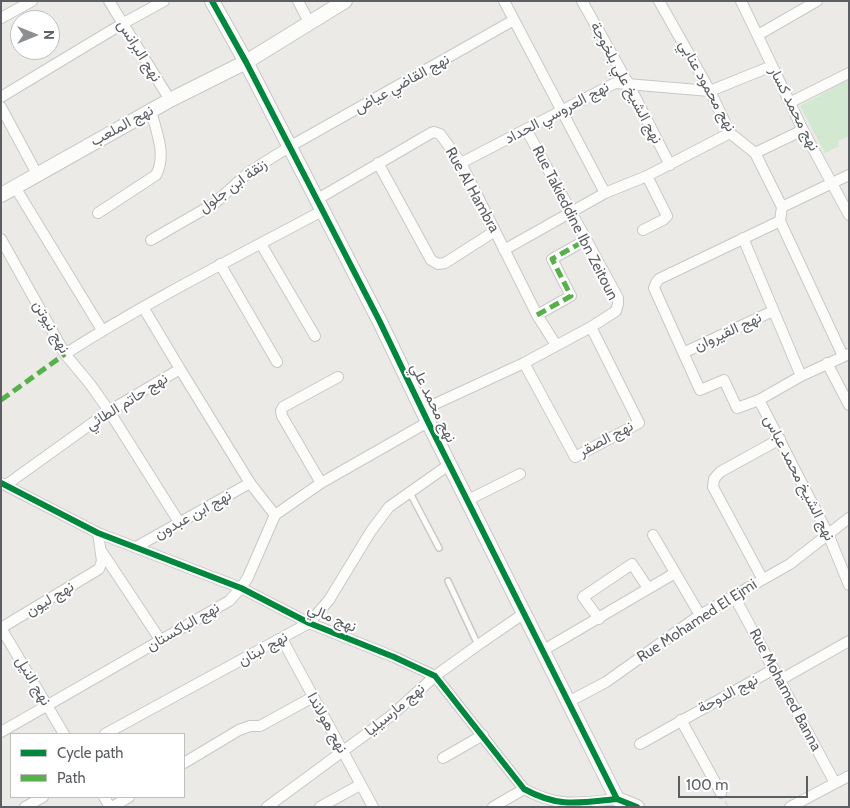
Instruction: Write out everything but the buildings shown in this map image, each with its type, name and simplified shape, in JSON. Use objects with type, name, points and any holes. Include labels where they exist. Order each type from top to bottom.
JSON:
[{"type":"street","name":"نهج البرانس","points":[[109,1],[170,100]]},
{"type":"street","points":[[1,97],[164,1]]},
{"type":"street","name":"نهج محمد علي","points":[[212,1],[246,62],[379,320],[616,800]]},
{"type":"street","points":[[298,1],[309,22]]},
{"type":"street","name":"نهج الملعب","points":[[1,195],[170,100],[246,62],[345,1]]},
{"type":"street","points":[[504,1],[605,193]]},
{"type":"street","name":"نهج الشيخ علي بلخوجة","points":[[582,1],[628,83],[670,164]]},
{"type":"street","name":"نهج محمود عنابي","points":[[659,1],[710,91],[730,133],[755,153],[782,208]]},
{"type":"street","name":"نهج محمد كسار","points":[[741,1],[803,130],[849,215]]},
{"type":"street","points":[[758,35],[817,1]]},
{"type":"street","points":[[1,18],[28,2]]},
{"type":"street","name":"نهج القاضي عياض","points":[[289,147],[514,20]]},
{"type":"street","name":"نهج العروسي الحداد","points":[[461,163],[614,83],[710,91],[772,66]]},
{"type":"street","points":[[791,102],[849,72]]},
{"type":"street","points":[[1,107],[37,174]]},
{"type":"street","points":[[98,213],[156,175],[159,170],[161,164],[160,146],[151,111]]},
{"type":"street","name":"Rue Takieddine Ibn Zeitoun","points":[[425,416],[616,311],[618,298],[526,129]]},
{"type":"street","points":[[755,153],[803,130]]},
{"type":"street","name":"Rue Al Hambra","points":[[65,354],[102,330],[220,264],[260,244],[319,206],[378,163],[434,132],[440,134],[461,163],[536,315],[556,345]]},
{"type":"street","points":[[504,250],[605,193],[647,176],[730,133]]},
{"type":"street","name":"زنقة ابن جلول","points":[[152,240],[215,203],[249,172],[289,147]]},
{"type":"street","points":[[378,163],[431,260],[438,264],[445,263],[494,231]]},
{"type":"street","points":[[759,400],[801,376],[846,355],[780,221],[782,208],[849,175]]},
{"type":"street","points":[[643,230],[668,216],[647,176]]},
{"type":"street","points":[[15,187],[102,330]]},
{"type":"street","name":"نهج القيروان","points":[[759,400],[737,408],[724,380],[700,390],[654,288],[659,279],[780,221]]},
{"type":"street","name":"نهج القيروان","points":[[743,238],[801,376]]},
{"type":"street","name":"نهج نيوتن","points":[[1,239],[65,354],[109,410],[179,522]]},
{"type":"street","points":[[536,315],[571,296],[552,259],[586,240]]},
{"type":"street","points":[[260,244],[316,336]]},
{"type":"street","points":[[220,264],[277,362]]},
{"type":"street","points":[[143,307],[180,369]]},
{"type":"street","name":"نهج القيروان","points":[[683,353],[774,311]]},
{"type":"street","name":"نهج الصقر","points":[[524,363],[575,457],[639,424],[591,326]]},
{"type":"street","points":[[827,364],[849,405]]},
{"type":"street","name":"نهج حاتم الطائي","points":[[4,484],[109,410],[180,369],[250,483],[275,515]]},
{"type":"street","points":[[321,483],[282,416],[281,411],[283,407],[338,377]]},
{"type":"street","name":"نهج الشيخ محمد عباس","points":[[759,400],[828,534],[849,585]]},
{"type":"street","points":[[275,515],[425,416]]},
{"type":"street","points":[[762,578],[713,487],[714,479],[720,472],[780,439]]},
{"type":"street","name":"نهج لبنان","points":[[107,733],[309,623],[329,600],[388,507],[450,464]]},
{"type":"street","points":[[468,500],[520,474]]},
{"type":"street","name":"نهج ابن عبدون","points":[[136,547],[250,483]]},
{"type":"street","name":"نهج مالي","points":[[4,484],[98,532],[241,588],[309,623],[394,657],[435,676],[524,789],[548,801],[564,804],[616,800]]},
{"type":"street","name":"نهج الباكستان","points":[[1,732],[229,601],[248,577],[275,515]]},
{"type":"street","name":"Rue Mohamed El Ejmi","points":[[568,702],[606,682],[700,615],[762,578],[790,564],[849,518]]},
{"type":"street","points":[[98,532],[102,552],[161,641]]},
{"type":"street","points":[[653,535],[700,615]]},
{"type":"street","name":"نهج ليون","points":[[1,628],[99,569],[102,561],[102,552]]},
{"type":"street","points":[[599,619],[583,597],[632,564],[648,588]]},
{"type":"street","points":[[542,651],[675,573]]},
{"type":"street","name":"Rue Mohamed Banna","points":[[734,596],[835,783]]},
{"type":"street","name":"نهج مارسيليا","points":[[267,807],[392,715],[435,676],[523,614]]},
{"type":"street","name":"نهج النيل","points":[[1,628],[63,733]]},
{"type":"street","name":"نهج هولاندا","points":[[282,639],[373,807]]},
{"type":"street","name":"نهج الدوحة","points":[[780,680],[849,641]]},
{"type":"street","name":"نهج الدوحة","points":[[640,744],[774,669]]},
{"type":"street","points":[[185,762],[239,730],[250,726],[260,726],[313,697]]},
{"type":"street","name":"نهج الدوحة","points":[[681,720],[721,792]]},
{"type":"street","points":[[443,758],[483,735]]},
{"type":"street","points":[[790,807],[849,776]]},
{"type":"street","points":[[320,807],[360,785]]},
{"type":"street","points":[[493,807],[524,789]]},
{"type":"street","points":[[25,807],[41,798]]},
{"type":"street","points":[[111,807],[127,798]]},
{"type":"street","points":[[616,800],[637,807]]},
{"type":"lane","points":[[410,493],[439,548]]},
{"type":"lane","points":[[448,581],[478,645]]},
{"type":"green space","points":[[849,80],[849,136],[838,141],[839,146],[825,153],[800,106]]},
{"type":"marked path","points":[[537,315],[571,296],[552,259],[586,240]]},
{"type":"marked path","points":[[1,400],[65,354]]},
{"type":"cycle path","points":[[212,1],[246,62],[379,320],[428,422],[617,799],[637,807]]},
{"type":"cycle path","points":[[1,483],[98,533],[241,588],[309,623],[394,657],[435,676],[524,789],[559,802],[580,803],[617,799]]}]
